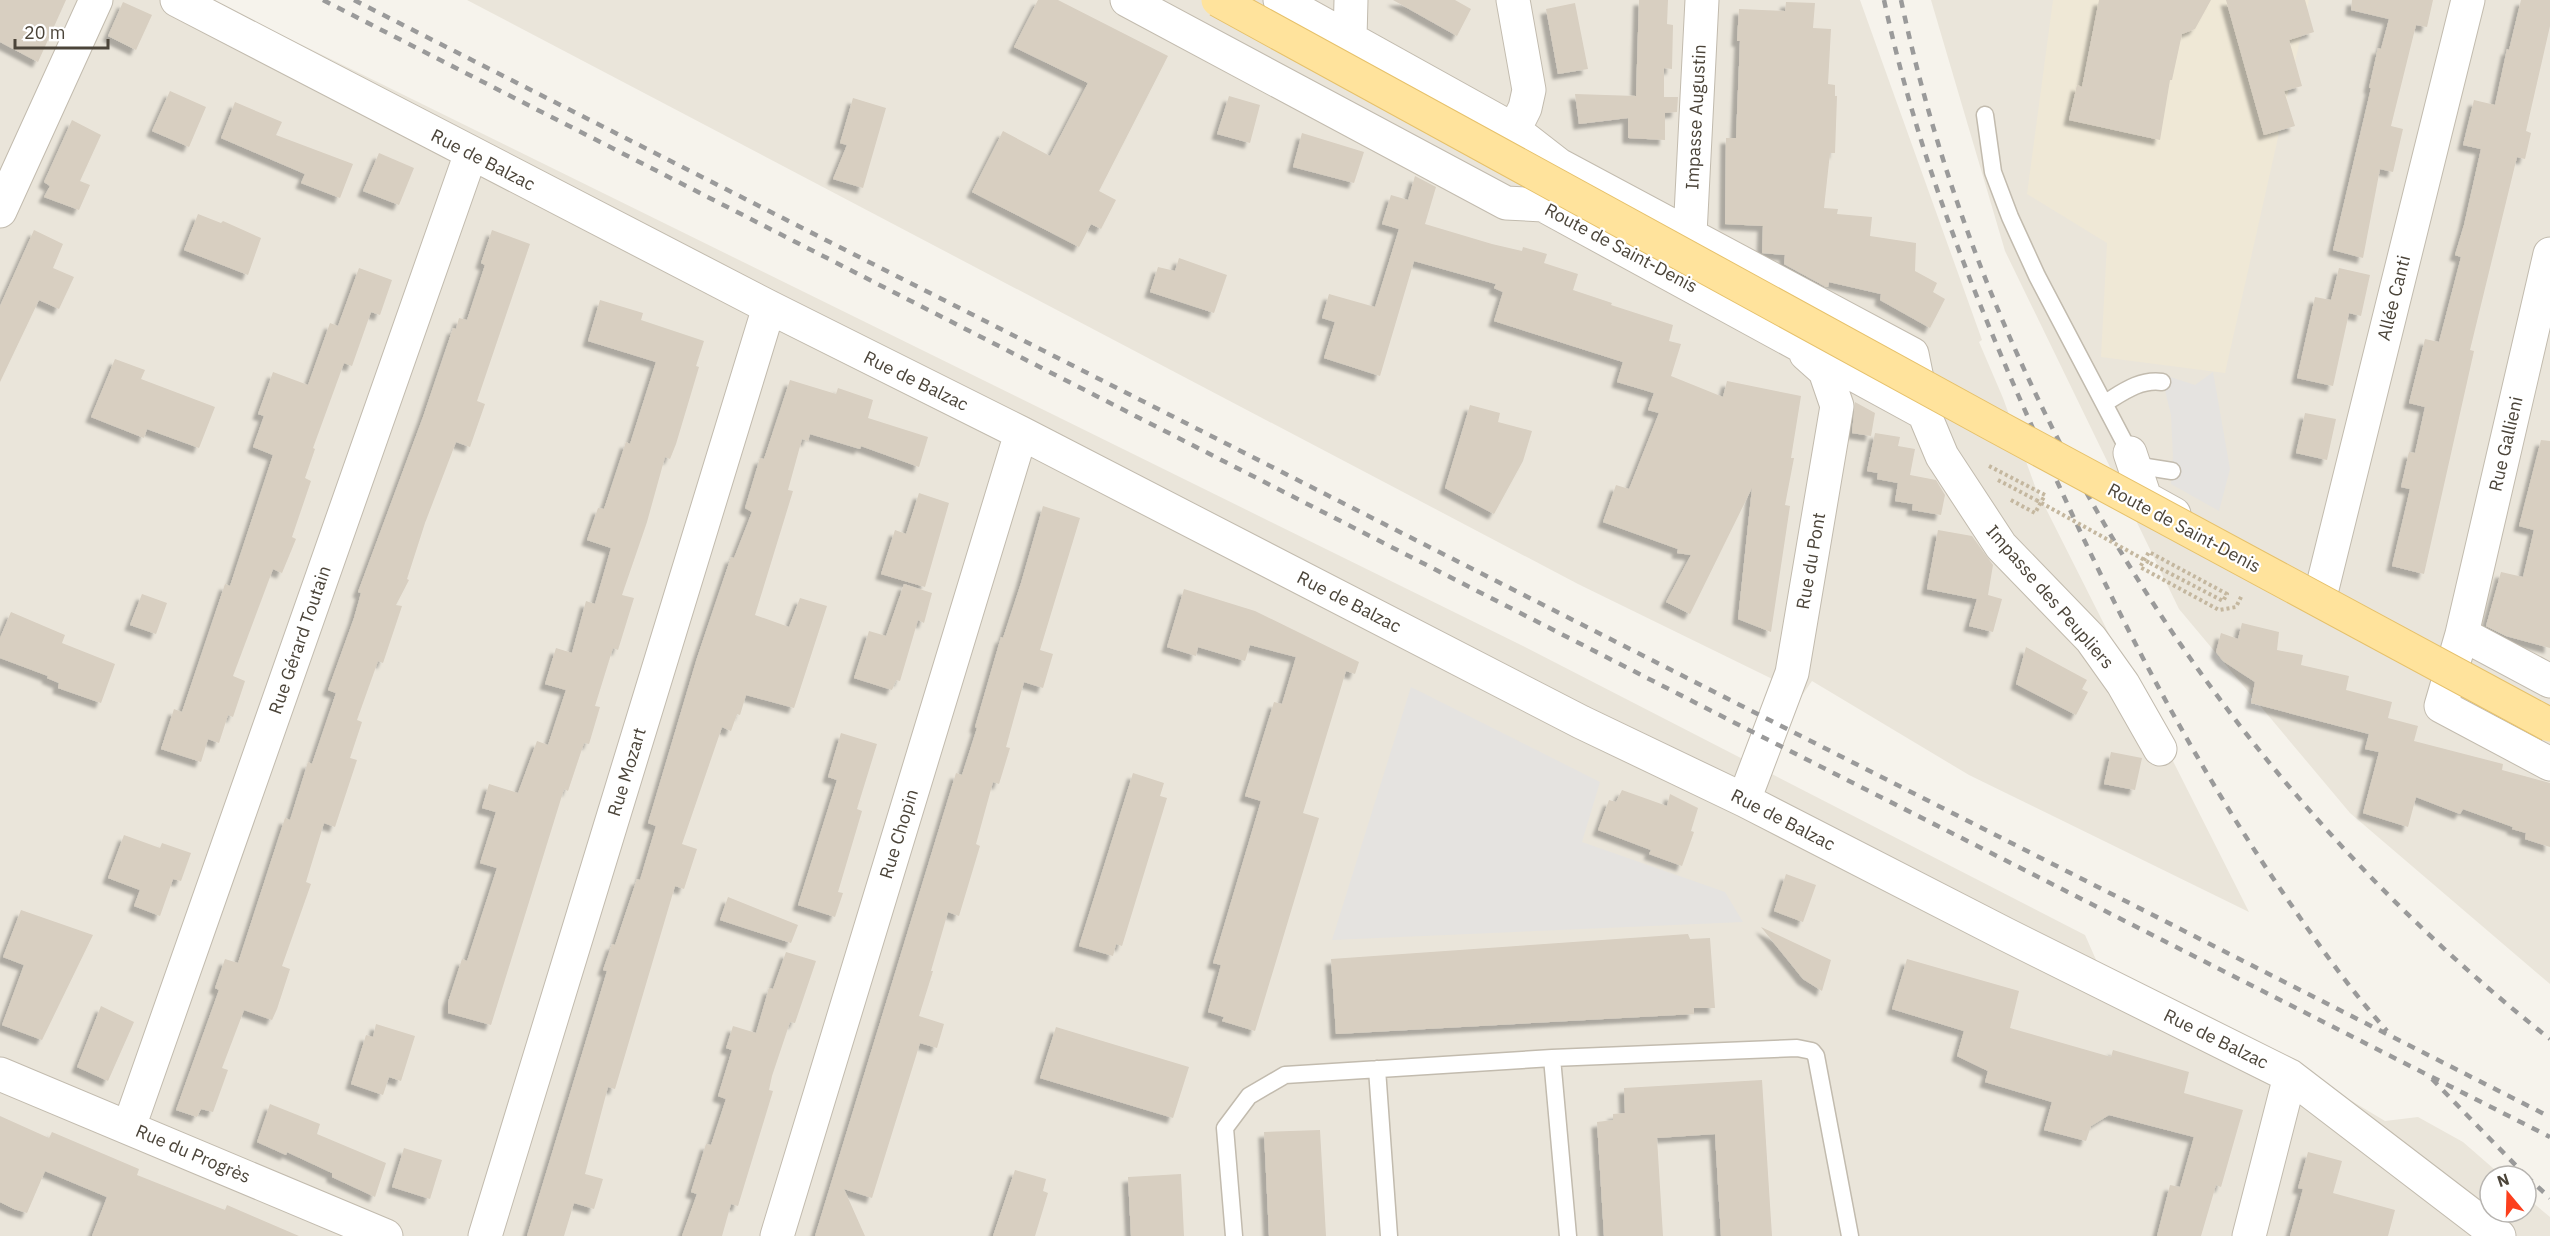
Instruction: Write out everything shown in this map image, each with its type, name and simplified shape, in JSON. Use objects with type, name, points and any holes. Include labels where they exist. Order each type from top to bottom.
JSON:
[{"type":"main road","name":"Route de Saint-Denis","points":[[1218,0],[1992,424],[2550,725]]},
{"type":"street","points":[[0,211],[96,0]]},
{"type":"street","name":"Rue de Balzac","points":[[177,0],[768,307],[1021,433],[1581,722],[1744,800],[2005,934],[2290,1076],[2499,1236]]},
{"type":"street","name":"Route de Saint-Denis","points":[[1127,0],[1506,203],[1543,205],[1924,413]]},
{"type":"street","points":[[1280,0],[1514,130],[1559,165],[1912,354],[1924,413]]},
{"type":"street","points":[[1350,38],[1351,0]]},
{"type":"street","points":[[1513,0],[1529,90],[1525,108],[1514,130]]},
{"type":"street","name":"Impasse Augustin","points":[[1690,234],[1702,0]]},
{"type":"street","name":"Allée Canti","points":[[2320,597],[2468,0]]},
{"type":"street","name":"Rue Gérard Toutain","points":[[129,1127],[471,153]]},
{"type":"street","name":"Rue Gallieni","points":[[2462,634],[2550,254]]},
{"type":"street","name":"Rue Mozart","points":[[485,1236],[768,307]]},
{"type":"street","name":"Rue du Pont","points":[[1744,800],[1792,673],[1837,406],[1825,371],[1784,335]]},
{"type":"street","name":"Impasse des Peupliers","points":[[1924,413],[1942,456],[2001,546],[2091,639],[2123,684],[2160,749]]},
{"type":"street","name":"Rue Chopin","points":[[777,1236],[1021,433]]},
{"type":"street","name":"Route de Saint-Denis","points":[[2132,459],[2145,498],[2320,597],[2452,666]]},
{"type":"street","points":[[2550,681],[2462,634],[2441,706],[2550,765]]},
{"type":"street","name":"Rue du Progrès","points":[[0,1074],[386,1236]]},
{"type":"street","points":[[2249,1236],[2290,1076]]},
{"type":"lane","points":[[1985,115],[1992,172],[2010,217],[2037,276],[2132,459],[2172,471]]},
{"type":"lane","points":[[2104,403],[2131,387],[2149,380],[2162,382]]},
{"type":"lane","points":[[1234,1236],[1225,1128],[1249,1096],[1285,1075],[1552,1058],[1797,1048],[1812,1051],[1816,1056],[1850,1236]]},
{"type":"lane","points":[[1552,1058],[1568,1236]]},
{"type":"lane","points":[[1377,1069],[1389,1236]]},
{"type":"path","points":[[1982,463],[2012,478]]},
{"type":"path","points":[[2036,500],[2150,563],[2223,601],[2227,594],[2149,552],[2140,567],[2219,610],[2236,607],[2261,564]]},
{"type":"shaded area","points":[[0,0],[211,0],[1523,646],[2085,935],[2097,962],[2215,1019],[2385,1121],[2418,1117],[2463,1142],[2488,1164],[2478,1164],[2478,1224],[2538,1224],[2538,1207],[2550,1217],[2550,1236],[0,1236]]},
{"type":"shaded area","points":[[467,0],[1860,0],[1982,340],[1979,342],[2003,398],[2036,489],[2249,912],[1969,775],[1812,681],[1803,694],[1578,584]]},
{"type":"shaded area","points":[[1931,0],[2550,0],[2550,984],[2350,813],[2179,609],[2005,251]]},
{"type":"shaded area","points":[[2053,0],[2309,0],[2225,373],[2101,357],[2107,243],[2027,194]]},
{"type":"shaded area","points":[[2213,372],[2230,469],[2219,511],[2171,484],[2173,457],[2171,415],[2161,374],[2195,385]]},
{"type":"shaded area","points":[[1411,687],[1600,782],[1582,842],[1725,892],[1743,922],[1332,940]]},
{"type":"building","points":[[0,0],[66,0],[38,62],[0,42]]},
{"type":"building","points":[[1038,0],[1058,0],[1168,56],[1099,191],[1116,200],[1101,229],[1091,224],[1079,247],[972,192],[1003,131],[1050,156],[1088,83],[1014,47]]},
{"type":"building","points":[[1393,0],[1455,0],[1471,9],[1457,36]]},
{"type":"building","points":[[1639,0],[1668,0],[1667,24],[1673,25],[1672,69],[1664,68],[1664,97],[1678,97],[1677,112],[1665,113],[1665,140],[1628,138],[1628,118],[1579,124],[1575,94],[1636,96]]},
{"type":"building","points":[[2099,0],[2211,0],[2195,29],[2182,34],[2172,80],[2170,80],[2160,140],[2069,120],[2077,85],[2082,87]]},
{"type":"building","points":[[2226,0],[2305,0],[2314,32],[2289,40],[2302,86],[2284,91],[2295,126],[2264,135]]},
{"type":"building","points":[[2352,0],[2433,0],[2427,27],[2416,25],[2391,126],[2403,129],[2393,172],[2380,169],[2363,258],[2333,250],[2371,88],[2369,88],[2378,48],[2381,49],[2389,19],[2351,10]]},
{"type":"building","points":[[2521,0],[2550,0],[2550,26],[2526,131],[2531,133],[2525,159],[2517,157],[2470,350],[2474,351],[2424,574],[2392,566],[2410,489],[2401,487],[2409,452],[2415,453],[2425,407],[2409,403],[2425,339],[2439,342],[2461,257],[2455,255],[2481,149],[2463,145],[2474,100],[2495,105],[2507,49],[2509,50]]},
{"type":"building","points":[[123,2],[152,15],[136,50],[108,36]]},
{"type":"building","points":[[1786,2],[1815,3],[1813,28],[1831,29],[1828,84],[1835,85],[1835,96],[1837,96],[1835,153],[1830,153],[1824,208],[1838,209],[1837,214],[1872,217],[1870,236],[1916,243],[1915,271],[1937,283],[1933,292],[1945,299],[1930,328],[1880,300],[1881,294],[1829,282],[1826,287],[1784,264],[1785,255],[1762,253],[1763,226],[1725,224],[1726,138],[1736,138],[1739,9],[1785,11]]},
{"type":"building","points":[[1575,3],[1588,69],[1558,74],[1546,9]]},
{"type":"building","points":[[170,91],[206,107],[189,147],[152,131]]},
{"type":"building","points":[[1229,96],[1260,105],[1250,143],[1217,134]]},
{"type":"building","points":[[853,98],[886,108],[863,188],[833,179],[847,145],[840,143]]},
{"type":"building","points":[[235,102],[282,122],[276,135],[353,164],[340,198],[301,183],[305,174],[221,138]]},
{"type":"building","points":[[72,120],[101,135],[80,181],[90,185],[79,210],[44,197],[50,186],[44,182]]},
{"type":"building","points":[[1302,133],[1364,152],[1354,183],[1293,167]]},
{"type":"building","points":[[379,153],[414,168],[399,205],[363,191]]},
{"type":"building","points":[[1415,176],[1436,187],[1425,224],[1492,244],[1522,251],[1523,247],[1547,254],[1544,263],[1578,274],[1573,290],[1673,325],[1669,341],[1681,344],[1671,376],[1723,397],[1727,381],[1801,396],[1791,458],[1794,458],[1785,505],[1790,506],[1771,632],[1738,619],[1752,488],[1690,614],[1666,602],[1691,555],[1677,553],[1678,549],[1603,522],[1616,485],[1629,489],[1659,413],[1648,410],[1654,393],[1617,382],[1623,362],[1494,321],[1503,292],[1494,288],[1496,284],[1414,261],[1380,376],[1324,358],[1335,322],[1322,318],[1329,294],[1375,307],[1399,229],[1382,224],[1391,195],[1408,200]]},
{"type":"building","points":[[198,214],[221,223],[223,221],[261,238],[248,275],[184,250]]},
{"type":"building","points":[[34,230],[63,244],[53,268],[74,277],[59,309],[39,300],[0,382],[0,306]]},
{"type":"building","points":[[492,230],[530,244],[477,401],[485,404],[470,447],[456,442],[425,523],[407,579],[409,580],[396,605],[402,606],[383,663],[378,661],[357,720],[362,722],[350,758],[357,760],[335,827],[324,823],[306,882],[311,884],[282,966],[290,969],[277,1009],[272,1020],[244,1010],[222,1068],[228,1070],[213,1112],[201,1109],[197,1117],[176,1110],[219,990],[215,988],[225,959],[238,963],[285,818],[290,820],[308,762],[312,764],[336,693],[328,690],[354,618],[361,593],[358,592],[423,417],[453,328],[456,329],[459,318],[467,320],[485,265],[481,263]]},
{"type":"building","points":[[1179,258],[1227,275],[1214,313],[1150,292],[1158,267],[1175,271]]},
{"type":"building","points":[[359,268],[392,280],[380,315],[371,312],[352,366],[344,363],[313,448],[315,449],[305,478],[311,481],[292,537],[296,539],[282,573],[273,569],[233,676],[245,681],[233,717],[228,715],[219,743],[208,739],[201,762],[161,749],[174,709],[182,712],[225,584],[230,586],[273,455],[253,447],[264,416],[258,414],[273,372],[308,385],[330,323],[338,326]]},
{"type":"building","points":[[2339,268],[2370,275],[2361,316],[2349,313],[2333,386],[2297,378],[2315,297],[2331,300]]},
{"type":"building","points":[[600,300],[643,313],[641,320],[704,341],[696,366],[699,367],[676,444],[670,459],[665,457],[647,522],[622,595],[634,598],[618,650],[613,648],[595,706],[600,707],[589,744],[584,743],[568,791],[564,789],[491,1025],[448,1013],[448,1002],[462,959],[467,961],[497,868],[480,863],[496,812],[482,808],[489,784],[518,793],[537,741],[548,745],[566,690],[545,684],[556,648],[572,653],[586,601],[595,604],[611,548],[587,540],[598,508],[604,509],[626,442],[630,444],[656,362],[588,341]]},
{"type":"building","points":[[115,359],[145,370],[141,379],[215,407],[199,448],[147,429],[144,438],[91,417]]},
{"type":"building","points":[[790,380],[836,394],[838,388],[873,400],[868,418],[928,437],[919,467],[861,446],[860,449],[810,434],[808,441],[802,439],[788,490],[793,491],[755,615],[789,627],[800,598],[827,606],[794,708],[746,695],[740,715],[737,714],[731,731],[722,727],[682,844],[697,849],[684,889],[675,886],[615,1089],[608,1087],[585,1174],[603,1179],[594,1209],[574,1203],[564,1236],[527,1236],[607,971],[603,970],[612,944],[615,945],[637,879],[640,880],[656,826],[648,823],[697,658],[731,557],[734,558],[752,512],[745,508],[760,458],[764,459]]},
{"type":"building","points":[[1855,402],[1875,413],[1871,436],[1852,433]]},
{"type":"building","points":[[1470,405],[1500,413],[1498,422],[1532,431],[1523,461],[1494,514],[1445,488]]},
{"type":"building","points":[[2305,413],[2336,419],[2327,460],[2296,453]]},
{"type":"building","points":[[1875,433],[1900,437],[1898,446],[1915,449],[1910,475],[1936,480],[1945,495],[1941,515],[1912,510],[1913,504],[1895,501],[1898,483],[1877,479],[1878,473],[1867,471]]},
{"type":"building","points":[[2541,440],[2550,441],[2550,648],[2506,636],[2486,626],[2501,572],[2523,577],[2534,530],[2519,526]]},
{"type":"building","points":[[919,493],[949,503],[925,587],[881,574],[895,530],[906,534]]},
{"type":"building","points":[[1043,506],[1080,518],[1040,650],[1053,654],[1043,688],[1024,682],[1006,747],[1010,748],[999,784],[993,782],[976,844],[980,846],[959,916],[948,912],[931,971],[933,971],[919,1016],[944,1024],[937,1048],[920,1043],[872,1198],[844,1189],[865,1236],[815,1236],[956,773],[962,775],[1001,637],[1003,638],[1021,583]]},
{"type":"building","points":[[1938,530],[1972,536],[1993,565],[1988,595],[2002,599],[1993,632],[1969,626],[1977,599],[1927,589]]},
{"type":"building","points":[[904,584],[932,593],[924,623],[918,620],[900,681],[896,680],[892,690],[854,678],[869,631],[886,636]]},
{"type":"building","points":[[1184,589],[1255,611],[1359,662],[1355,674],[1346,671],[1303,813],[1319,818],[1255,1031],[1222,1021],[1224,1017],[1208,1012],[1221,965],[1213,963],[1261,801],[1245,796],[1274,702],[1282,704],[1296,657],[1250,645],[1245,661],[1198,647],[1196,656],[1167,647]]},
{"type":"building","points":[[142,594],[167,603],[156,634],[130,625]]},
{"type":"building","points":[[11,612],[65,635],[62,643],[115,664],[101,703],[58,688],[59,683],[47,678],[48,676],[0,658],[0,638]]},
{"type":"building","points":[[2242,623],[2279,632],[2277,650],[2303,655],[2301,665],[2349,676],[2346,690],[2392,702],[2388,718],[2418,726],[2414,741],[2503,764],[2502,770],[2550,783],[2550,847],[2525,839],[2526,833],[2512,829],[2513,827],[2463,809],[2460,814],[2416,797],[2408,827],[2363,813],[2379,752],[2365,749],[2369,734],[2251,703],[2255,682],[2223,661],[2216,652],[2221,633],[2238,639]]},
{"type":"building","points":[[2026,647],[2087,680],[2082,689],[2088,692],[2076,715],[2016,684]]},
{"type":"building","points":[[841,733],[877,744],[857,809],[862,811],[838,892],[843,893],[835,917],[798,905],[837,780],[828,777]]},
{"type":"building","points":[[2111,752],[2142,758],[2135,790],[2104,784]]},
{"type":"building","points":[[1133,773],[1164,783],[1160,796],[1167,798],[1122,946],[1116,944],[1113,956],[1079,946]]},
{"type":"building","points":[[1622,790],[1667,806],[1670,794],[1698,808],[1691,831],[1694,832],[1682,866],[1649,854],[1651,850],[1598,830],[1609,800],[1616,802]]},
{"type":"building","points":[[124,835],[160,848],[162,843],[191,853],[181,881],[173,879],[160,916],[134,906],[140,890],[108,878]]},
{"type":"building","points":[[1786,874],[1816,885],[1803,922],[1774,911]]},
{"type":"building","points":[[728,897],[798,925],[791,943],[720,920]]},
{"type":"building","points":[[21,910],[93,935],[42,1040],[2,1025],[24,965],[3,957]]},
{"type":"building","points":[[1761,927],[1831,960],[1822,991],[1803,979]]},
{"type":"building","points":[[1688,934],[1690,939],[1710,938],[1715,1008],[1694,1008],[1694,1014],[1336,1034],[1331,959]]},
{"type":"building","points":[[786,952],[816,961],[795,1023],[790,1022],[772,1076],[769,1090],[773,1091],[738,1206],[731,1204],[722,1236],[682,1236],[697,1194],[691,1192],[706,1144],[711,1145],[726,1099],[718,1096],[732,1050],[726,1048],[733,1026],[756,1033],[769,988],[773,989]]},
{"type":"building","points":[[1907,959],[2019,991],[2010,1028],[2111,1057],[2113,1050],[2189,1072],[2184,1093],[2243,1110],[2221,1187],[2216,1185],[2201,1236],[2157,1236],[2170,1185],[2180,1187],[2194,1137],[2109,1115],[2091,1126],[2086,1141],[2044,1130],[2052,1102],[1985,1082],[1988,1071],[1957,1056],[1964,1031],[1892,1009]]},
{"type":"building","points":[[101,1006],[134,1022],[108,1081],[77,1067]]},
{"type":"building","points":[[376,1024],[415,1036],[401,1081],[389,1077],[383,1095],[351,1084],[366,1035],[373,1037]]},
{"type":"building","points":[[1056,1027],[1189,1067],[1173,1118],[1040,1078]]},
{"type":"building","points":[[1762,1080],[1772,1236],[1721,1236],[1715,1134],[1657,1138],[1663,1236],[1604,1236],[1597,1122],[1613,1120],[1613,1114],[1625,1113],[1624,1088]]},
{"type":"building","points":[[270,1104],[320,1124],[317,1134],[386,1163],[375,1197],[287,1152],[286,1155],[257,1142]]},
{"type":"building","points":[[0,1116],[49,1138],[52,1132],[139,1169],[137,1175],[225,1210],[227,1205],[299,1236],[92,1236],[107,1197],[45,1171],[27,1213],[14,1209],[0,1202]]},
{"type":"building","points":[[1320,1130],[1326,1236],[1269,1236],[1264,1132]]},
{"type":"building","points":[[404,1148],[442,1160],[430,1199],[392,1187]]},
{"type":"building","points":[[2308,1152],[2342,1161],[2333,1193],[2395,1210],[2388,1236],[2290,1236],[2303,1189],[2298,1188]]},
{"type":"building","points":[[1015,1170],[1046,1179],[1043,1191],[1048,1193],[1035,1236],[993,1236]]},
{"type":"building","points":[[1181,1174],[1184,1236],[1131,1236],[1128,1177]]},
{"type":"railway","points":[[323,0],[1739,725],[2550,1137]]},
{"type":"railway","points":[[354,0],[2550,1117]]},
{"type":"railway","points":[[1884,0],[1917,127],[1959,250],[2008,371],[2085,542],[2135,643],[2218,792],[2292,906],[2358,997],[2387,1031]]},
{"type":"railway","points":[[1901,0],[1940,151],[1993,298],[2058,440],[2136,576],[2224,705],[2323,825],[2432,937],[2550,1039]]},
{"type":"railway","points":[[2432,1079],[2514,1164]]},
{"type":"railway","points":[[2538,1187],[2550,1198]]}]
